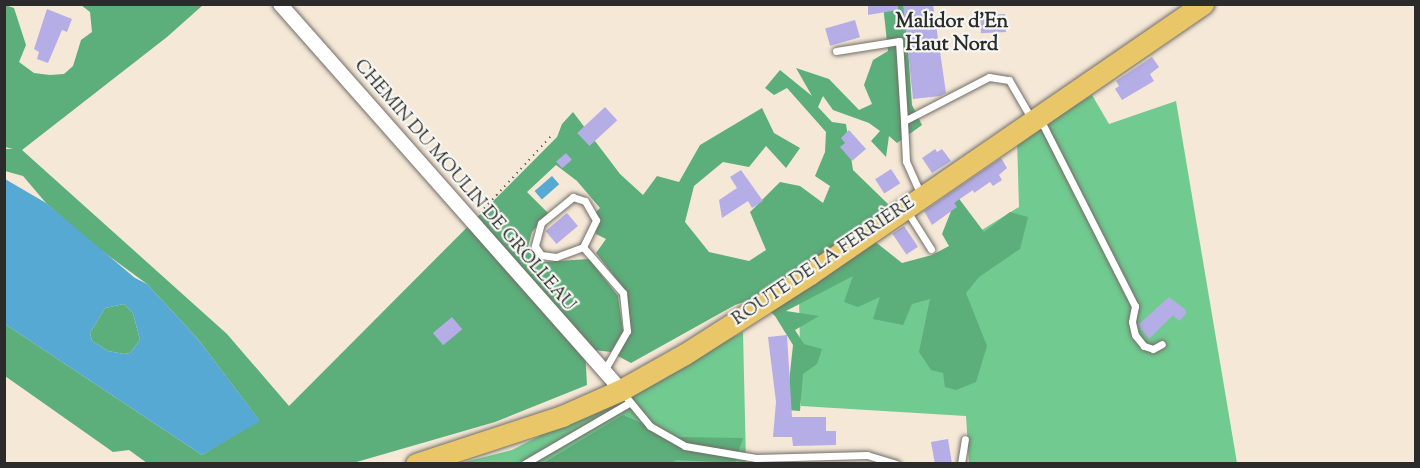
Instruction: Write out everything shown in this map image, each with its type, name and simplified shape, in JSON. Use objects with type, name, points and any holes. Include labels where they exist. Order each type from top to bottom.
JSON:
[{"type":"main road","name":"ROUTE DE LA FERRIÈRE","points":[[416,464],[506,437],[625,396],[914,203],[1203,4]]},
{"type":"street","name":"CHEMIN DU MOULIN DE GROLLEAU","points":[[280,4],[625,396]]},
{"type":"lane","points":[[836,51],[899,41],[906,161],[914,203],[932,249]]},
{"type":"lane","points":[[904,121],[969,85],[1000,76],[1009,80],[1036,119],[1135,306],[1132,322],[1135,335],[1144,346],[1153,349],[1162,344]]},
{"type":"lane","points":[[573,197],[585,201],[596,220],[583,248],[556,257],[541,255],[535,246],[541,223],[573,197]]},
{"type":"lane","points":[[583,248],[623,293],[628,312],[627,331],[604,371]]},
{"type":"lane","points":[[524,464],[625,396],[650,426],[685,446],[756,458],[875,460],[897,464]]},
{"type":"lane","points":[[961,464],[965,439]]},
{"type":"path","points":[[896,4],[899,41]]},
{"type":"path","points":[[472,221],[553,134]]},
{"type":"green space","points":[[5,5],[14,8],[26,45],[19,62],[34,73],[50,75],[64,74],[73,66],[81,40],[92,32],[90,12],[81,5],[203,5],[167,37],[22,150],[227,334],[289,406],[557,137],[562,124],[573,112],[620,174],[643,195],[657,176],[679,182],[700,145],[762,108],[774,133],[800,148],[786,168],[766,146],[749,167],[723,162],[694,186],[685,222],[709,252],[749,261],[766,250],[750,212],[780,182],[800,186],[823,203],[830,186],[815,176],[825,152],[826,132],[787,88],[774,95],[765,88],[780,70],[812,96],[796,68],[829,79],[859,110],[872,104],[864,85],[873,60],[888,51],[883,5],[905,5],[912,105],[922,125],[897,143],[889,136],[886,157],[871,141],[880,131],[869,123],[833,110],[823,96],[818,107],[832,122],[846,124],[853,170],[888,204],[873,240],[902,263],[932,255],[949,246],[942,234],[957,196],[984,232],[1010,212],[1028,217],[1020,249],[979,277],[966,293],[987,346],[976,382],[956,390],[945,387],[943,373],[931,370],[919,352],[930,299],[912,304],[903,325],[873,319],[880,297],[858,307],[844,302],[853,276],[786,311],[819,316],[795,330],[804,344],[822,349],[817,364],[803,374],[800,411],[786,410],[793,345],[775,316],[757,298],[735,305],[631,363],[616,355],[629,330],[625,290],[596,253],[606,239],[596,234],[591,217],[600,208],[577,181],[556,165],[527,192],[548,213],[532,232],[527,251],[542,262],[589,259],[618,296],[623,331],[611,352],[585,349],[587,385],[495,422],[353,463],[147,463],[129,450],[113,452],[5,376],[5,324],[202,455],[259,420],[197,338],[147,284],[90,242],[46,203],[23,176],[5,171],[4,149],[13,149],[5,147]]},
{"type":"green space","points":[[1092,95],[1109,124],[1176,101],[1237,463],[969,463],[966,416],[801,406],[799,296],[867,246],[903,279],[1019,207],[1017,139]]},
{"type":"green space","points":[[124,304],[133,313],[140,340],[130,353],[124,354],[108,351],[92,341],[90,333],[105,308]]},
{"type":"green space","points":[[743,332],[746,463],[457,464],[512,450]]},
{"type":"green space","points":[[623,415],[674,437],[743,438],[735,463],[677,460],[668,464],[542,464]]},
{"type":"water","points":[[552,176],[559,184],[542,199],[535,191]]},
{"type":"water","points":[[5,179],[46,203],[135,278],[147,284],[197,338],[260,421],[202,455],[5,324]],"holes":[[[124,304],[133,313],[140,340],[130,353],[108,351],[92,341],[90,333],[105,308]]]},
{"type":"building","points":[[868,4],[898,4],[898,10],[868,15]]},
{"type":"building","points":[[903,4],[933,4],[946,93],[940,96],[913,99]]},
{"type":"building","points":[[47,9],[72,19],[67,32],[62,30],[48,63],[37,59],[39,52],[34,49]]},
{"type":"building","points":[[1005,14],[1006,32],[981,33],[980,15]]},
{"type":"building","points":[[855,20],[860,37],[830,46],[825,29]]},
{"type":"building","points":[[1152,57],[1159,67],[1150,74],[1154,81],[1122,100],[1115,89],[1119,86],[1116,81]]},
{"type":"building","points":[[605,107],[617,120],[589,146],[577,133]]},
{"type":"building","points":[[849,130],[866,149],[852,161],[840,147],[845,143],[841,138]]},
{"type":"building","points":[[935,149],[937,152],[942,149],[951,161],[932,173],[922,158]]},
{"type":"building","points":[[566,153],[572,160],[562,168],[556,162]]},
{"type":"building","points":[[1001,158],[1007,168],[999,175],[1002,180],[993,186],[990,182],[974,193],[973,190],[954,203],[957,207],[932,225],[924,211]]},
{"type":"building","points":[[891,169],[900,183],[884,194],[875,179]]},
{"type":"building","points":[[741,170],[763,201],[752,208],[748,201],[722,218],[719,200],[737,188],[730,177]]},
{"type":"building","points":[[567,213],[578,226],[556,244],[546,231]]},
{"type":"building","points":[[904,226],[918,247],[906,255],[892,234]]},
{"type":"building","points":[[1169,297],[1186,310],[1186,314],[1179,321],[1173,315],[1149,339],[1138,325]]},
{"type":"building","points":[[452,317],[462,329],[443,345],[433,333]]},
{"type":"building","points":[[787,335],[792,417],[826,417],[826,431],[836,431],[836,445],[793,446],[792,437],[773,437],[776,402],[768,337]]},
{"type":"building","points":[[948,439],[952,464],[935,464],[931,442]]},
{"type":"district","name":"Malidor d'En Haut Nord","points":[[952,34]]}]
